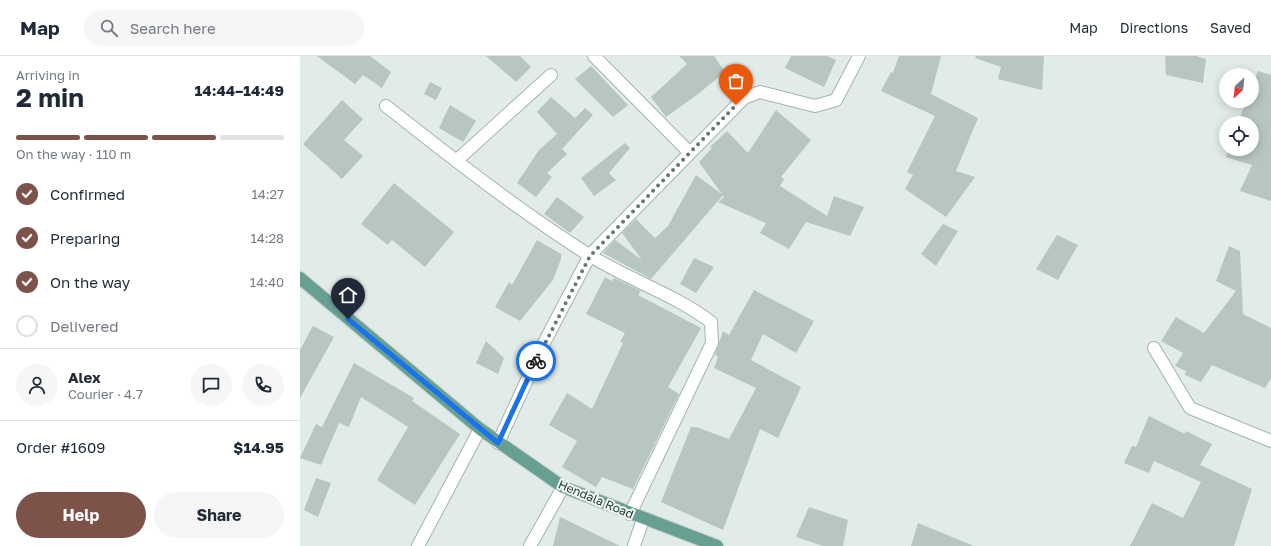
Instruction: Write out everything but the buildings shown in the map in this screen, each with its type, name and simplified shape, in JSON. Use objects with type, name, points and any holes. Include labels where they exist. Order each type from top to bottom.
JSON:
[{"type":"main road","name":"Hendala Road","points":[[300,278],[480,429],[563,487],[643,519],[717,546]]},
{"type":"street","points":[[594,56],[689,152]]},
{"type":"street","points":[[498,443],[545,341],[590,256],[689,152],[744,98],[760,92],[815,106],[836,100],[859,56]]},
{"type":"street","points":[[456,161],[551,75]]},
{"type":"street","points":[[386,106],[456,161],[590,256],[694,309],[711,322],[712,343],[630,514]]},
{"type":"street","points":[[1154,348],[1190,408],[1271,441]]},
{"type":"street","points":[[418,546],[480,429]]},
{"type":"street","points":[[530,546],[563,487]]},
{"type":"street","points":[[634,546],[643,519]]},
{"type":"way so far","points":[[536,361],[590,256],[736,105]]},
{"type":"route","points":[[348,319],[498,443],[536,361]]}]
